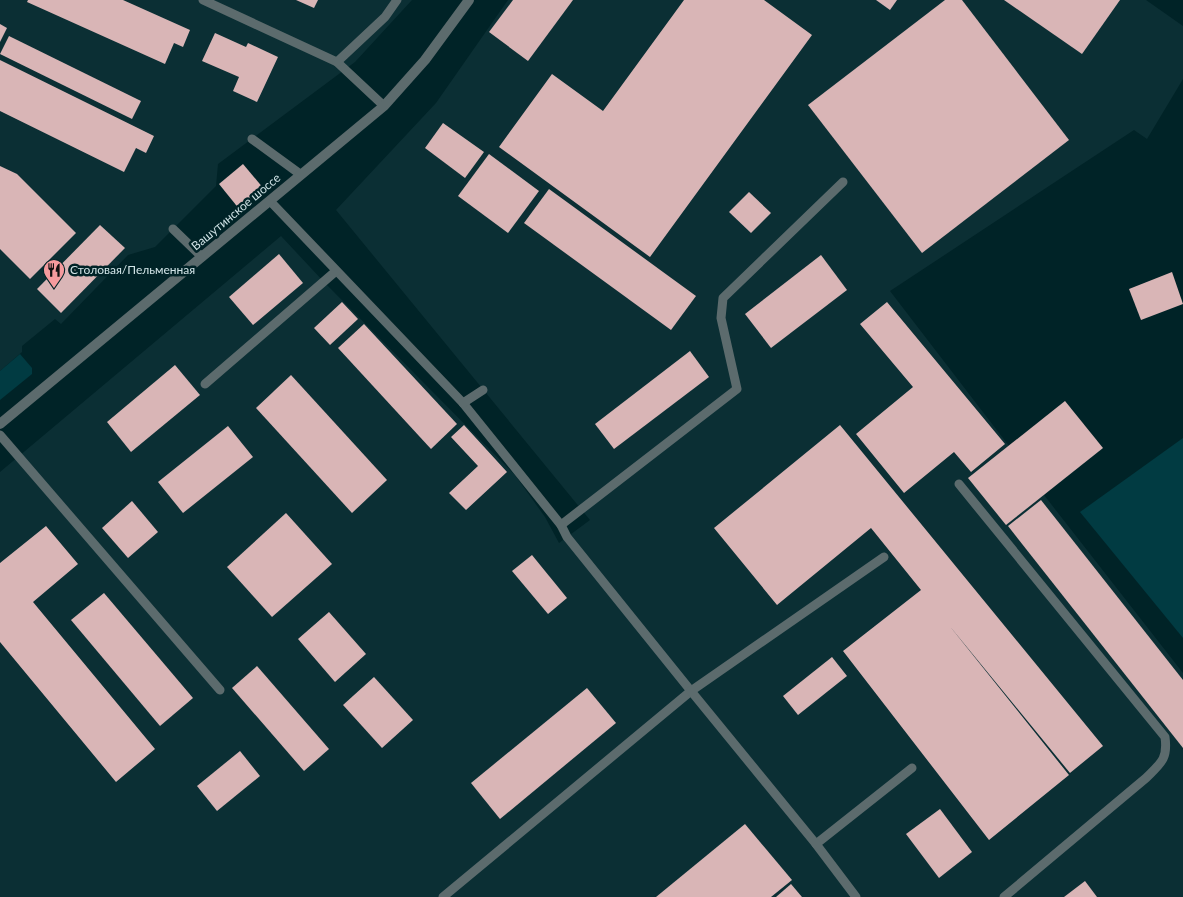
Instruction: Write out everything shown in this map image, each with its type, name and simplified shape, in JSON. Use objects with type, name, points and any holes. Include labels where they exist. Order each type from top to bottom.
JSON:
[{"type":"street","name":"Вашутинское шоссе","points":[[0,424],[384,106],[444,37],[469,0]]},
{"type":"lane","points":[[203,0],[337,62],[384,106]]},
{"type":"lane","points":[[337,62],[385,17],[396,0]]},
{"type":"lane","points":[[252,139],[300,174]]},
{"type":"lane","points":[[561,525],[737,389],[722,318],[723,298],[843,182]]},
{"type":"lane","points":[[270,201],[463,403],[561,525],[567,537],[816,844],[856,897]]},
{"type":"lane","points":[[173,229],[202,257]]},
{"type":"lane","points":[[206,384],[336,271]]},
{"type":"lane","points":[[463,403],[483,390]]},
{"type":"lane","points":[[0,435],[220,690]]},
{"type":"lane","points":[[958,484],[1165,736],[1166,749],[1162,762],[1146,778],[1004,897]]},
{"type":"lane","points":[[443,897],[691,691],[884,558]]},
{"type":"lane","points":[[816,844],[912,768]]},
{"type":"shaded area","points":[[0,0],[412,0],[355,62],[218,164],[216,186],[155,247],[128,255],[61,324],[55,319],[22,346],[22,352],[0,371]]},
{"type":"shaded area","points":[[508,0],[1146,0],[1183,26],[1183,79],[1147,139],[1134,130],[890,291],[1009,446],[1065,401],[1102,449],[1044,495],[1183,673],[1183,897],[0,897],[0,472],[281,236],[515,475],[545,517],[559,543],[590,520],[336,210],[436,103]]},
{"type":"shaded area","points":[[20,354],[32,368],[32,374],[0,400],[0,371]]},
{"type":"shaded area","points":[[1183,438],[1183,638],[1080,512]]},
{"type":"building","points":[[28,0],[123,0],[190,30],[183,47],[174,43],[165,64],[27,2]]},
{"type":"building","points":[[296,0],[318,0],[314,8]]},
{"type":"building","points":[[513,0],[573,0],[528,61],[489,32]]},
{"type":"building","points":[[684,0],[764,0],[812,35],[650,257],[499,147],[552,74],[603,111]]},
{"type":"building","points":[[876,0],[897,0],[890,10]]},
{"type":"building","points":[[945,0],[962,0],[1069,140],[922,253],[808,105]]},
{"type":"building","points":[[1004,0],[1120,0],[1082,54]]},
{"type":"building","points":[[0,24],[7,28],[0,42]]},
{"type":"building","points":[[215,33],[246,47],[248,43],[278,57],[257,102],[233,91],[239,77],[202,61]]},
{"type":"building","points":[[9,36],[141,101],[132,119],[0,54]]},
{"type":"building","points":[[0,60],[154,136],[146,153],[136,148],[124,172],[0,111]]},
{"type":"building","points":[[443,123],[484,152],[465,178],[425,148]]},
{"type":"building","points":[[489,154],[539,191],[508,233],[458,196]]},
{"type":"building","points":[[243,164],[264,189],[240,210],[219,184]]},
{"type":"building","points":[[0,166],[17,174],[76,233],[30,279],[0,249]]},
{"type":"building","points":[[549,189],[696,296],[671,330],[524,223]]},
{"type":"building","points":[[749,192],[771,213],[751,233],[729,212]]},
{"type":"building","points":[[100,225],[125,248],[61,313],[37,289]]},
{"type":"building","points":[[279,254],[303,283],[253,325],[229,297]]},
{"type":"building","points":[[821,255],[847,290],[771,348],[745,314]]},
{"type":"building","points":[[1172,272],[1183,304],[1141,320],[1129,289]]},
{"type":"building","points":[[342,302],[358,319],[330,345],[314,328]]},
{"type":"building","points":[[887,302],[1005,444],[971,472],[954,452],[904,493],[856,434],[913,387],[860,324]]},
{"type":"building","points":[[364,324],[457,424],[431,449],[338,348]]},
{"type":"building","points":[[690,351],[709,377],[614,449],[595,424]]},
{"type":"building","points":[[175,365],[200,395],[131,452],[107,422]]},
{"type":"building","points":[[291,375],[387,480],[352,513],[256,408]]},
{"type":"building","points":[[1065,401],[1103,448],[1006,525],[968,478]]},
{"type":"building","points":[[464,425],[507,472],[466,510],[449,493],[478,466],[451,437]]},
{"type":"building","points":[[840,425],[1103,746],[1070,773],[948,624],[1069,775],[989,840],[843,651],[921,590],[871,528],[777,605],[714,528]]},
{"type":"building","points":[[228,426],[253,457],[183,513],[158,482]]},
{"type":"building","points":[[1041,500],[1183,680],[1183,748],[1008,526]]},
{"type":"building","points":[[132,501],[158,532],[128,558],[102,528]]},
{"type":"building","points":[[286,513],[332,564],[272,617],[227,567]]},
{"type":"building","points":[[46,526],[78,564],[33,602],[155,749],[116,782],[0,642],[0,563]]},
{"type":"building","points":[[532,555],[567,598],[548,614],[512,571]]},
{"type":"building","points":[[104,593],[193,698],[160,726],[71,620]]},
{"type":"building","points":[[329,612],[366,654],[335,682],[298,639]]},
{"type":"building","points":[[832,657],[847,676],[798,715],[783,696]]},
{"type":"building","points":[[257,666],[329,749],[304,771],[232,688]]},
{"type":"building","points":[[374,677],[413,720],[382,748],[343,705]]},
{"type":"building","points":[[587,688],[616,723],[500,819],[471,783]]},
{"type":"building","points":[[240,751],[260,776],[217,811],[197,786]]},
{"type":"building","points":[[940,809],[972,852],[939,878],[906,834]]},
{"type":"building","points":[[745,824],[792,880],[771,897],[656,897]]},
{"type":"building","points":[[1085,881],[1097,897],[1064,897]]},
{"type":"building","points":[[791,884],[802,897],[776,897]]},
{"type":"place","name":"Столовая/Пельменная","points":[[54,289]]}]
